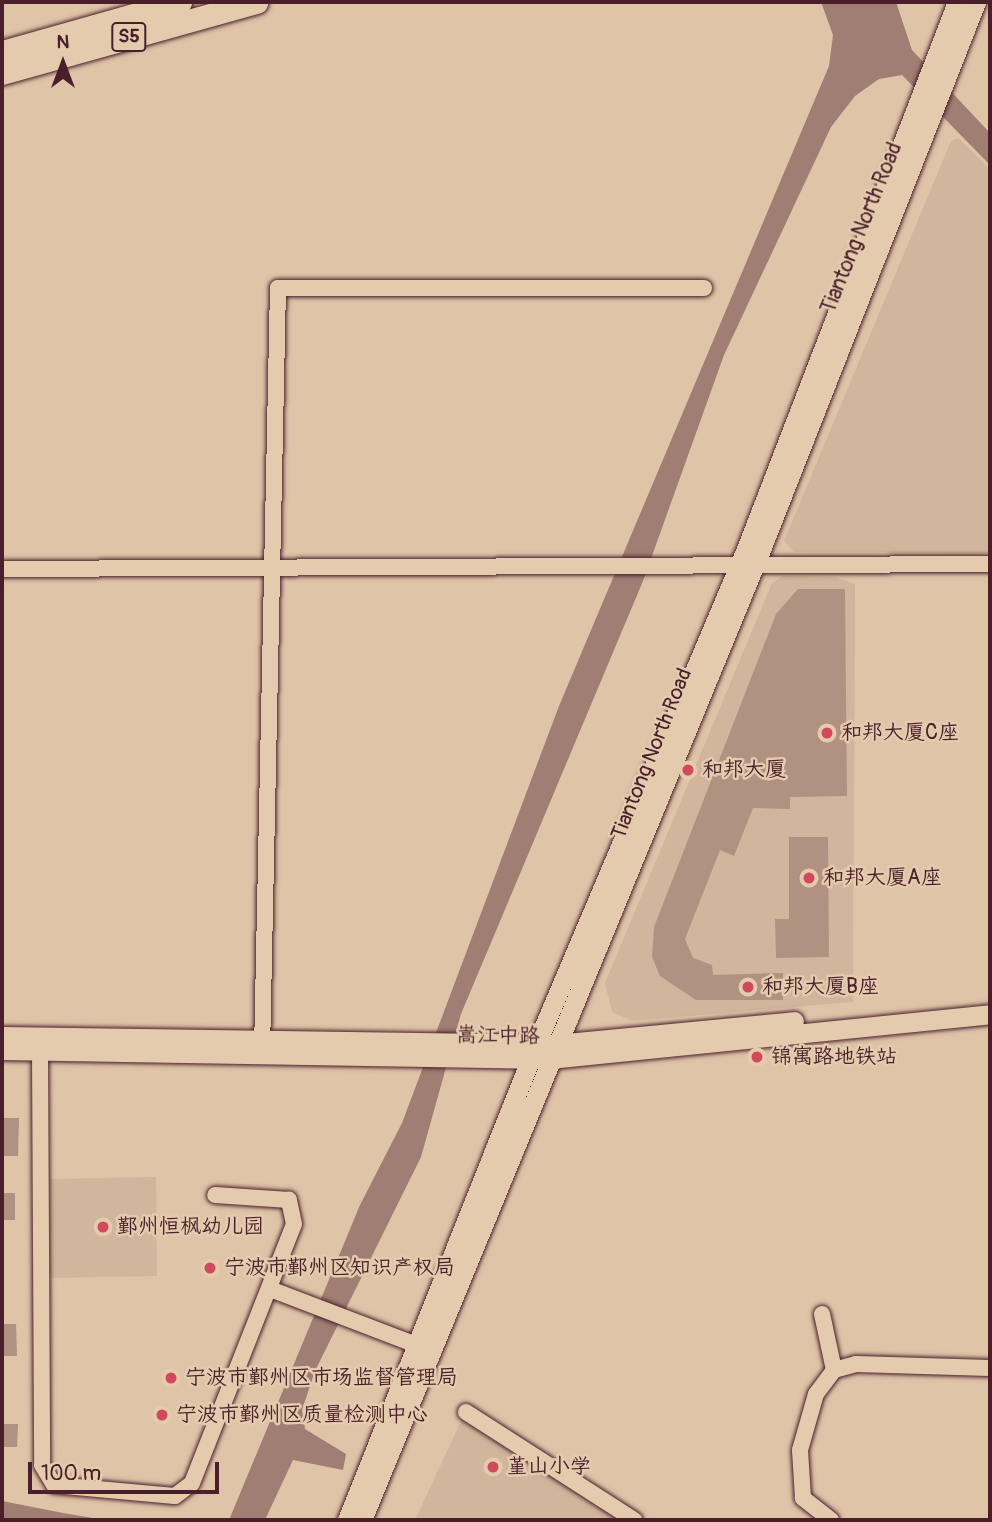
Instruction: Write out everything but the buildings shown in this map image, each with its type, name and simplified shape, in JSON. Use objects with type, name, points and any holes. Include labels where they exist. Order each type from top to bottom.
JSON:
[{"type":"highway","name":"S5","points":[[2,52],[180,2]]},
{"type":"highway","name":"S5","points":[[2,72],[256,2]]},
{"type":"main road","name":"Tiantong North Road","points":[[811,402],[957,2]]},
{"type":"main road","name":"Tiantong North Road","points":[[362,1520],[543,1051],[976,2]]},
{"type":"main road","name":"嵩江中路","points":[[2,1051],[262,1046],[380,1056],[471,1058],[990,1002]]},
{"type":"main road","name":"嵩江中路","points":[[2,1036],[262,1046],[543,1051],[990,1014]]},
{"type":"main road","points":[[347,1520],[543,1051]]},
{"type":"street","points":[[262,1046],[278,288],[704,288]]},
{"type":"street","points":[[2,569],[274,570],[746,560],[990,564]]},
{"type":"street","points":[[40,1051],[46,1479],[65,1489],[118,1494],[175,1496],[187,1491],[290,1240],[294,1207],[277,1195],[215,1195]]},
{"type":"street","points":[[270,1289],[419,1346]]},
{"type":"street","points":[[822,1314],[834,1370]]},
{"type":"street","points":[[831,1520],[803,1498],[800,1450],[816,1394],[834,1370],[856,1364],[990,1368]]},
{"type":"street","points":[[466,1412],[634,1520]]},
{"type":"shaded area","points":[[821,2],[896,2],[912,50],[990,133],[990,165],[902,75],[879,79],[855,96],[831,127],[724,355],[643,581],[461,1014],[421,1157],[315,1371],[302,1410],[305,1429],[346,1454],[343,1470],[293,1460],[265,1520],[229,1520],[360,1205],[402,1123],[559,706],[829,66],[833,35]]},
{"type":"shaded area","points":[[958,138],[990,169],[990,553],[794,552],[784,541],[951,141]]},
{"type":"shaded area","points":[[783,576],[836,577],[855,584],[853,1002],[632,1021],[612,1012],[605,983],[772,583]]},
{"type":"shaded area","name":"鄞州恒枫幼儿园","points":[[156,1177],[157,1276],[50,1278],[50,1179]]},
{"type":"shaded area","name":"堇山小学","points":[[464,1415],[628,1520],[415,1520]]},
{"type":"shaded area","points":[[2,1501],[63,1513],[105,1520],[4,1520]]},
{"type":"place","name":"和邦大厦C座","points":[[827,733]]},
{"type":"place","name":"和邦大厦","points":[[688,770]]},
{"type":"place","name":"和邦大厦A座","points":[[809,878]]},
{"type":"place","name":"和邦大厦B座","points":[[748,987]]},
{"type":"place","name":"锦寓路地铁站","points":[[757,1057]]},
{"type":"place","name":"鄞州恒枫幼儿园","points":[[103,1227]]},
{"type":"place","name":"宁波市鄞州区知识产权局","points":[[210,1268]]},
{"type":"place","name":"宁波市鄞州区市场监督管理局","points":[[171,1378]]},
{"type":"place","name":"宁波市鄞州区质量检测中心","points":[[162,1415]]},
{"type":"place","name":"堇山小学","points":[[493,1467]]}]
